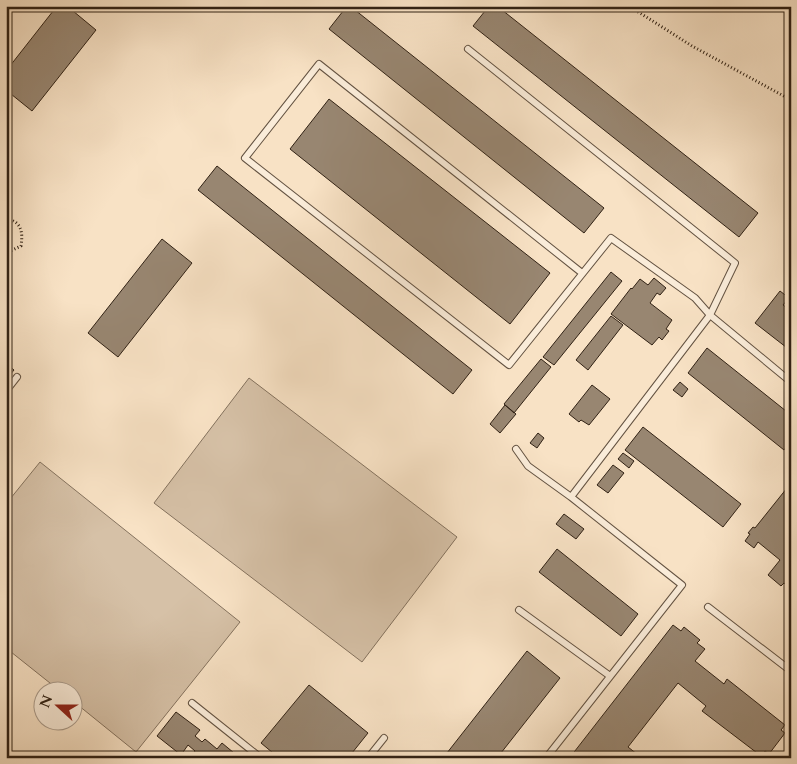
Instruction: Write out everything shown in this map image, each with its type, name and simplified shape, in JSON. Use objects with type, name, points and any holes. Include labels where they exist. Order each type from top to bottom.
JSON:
[{"type":"lane","points":[[468,49],[735,263],[710,315],[571,497]]},
{"type":"lane","points":[[582,273],[319,64],[245,158],[509,365],[611,238],[695,298],[710,315],[791,382]]},
{"type":"lane","points":[[6,391],[17,377]]},
{"type":"lane","points":[[516,449],[528,466],[571,497],[682,585],[546,758]]},
{"type":"lane","points":[[708,607],[791,672]]},
{"type":"lane","points":[[519,610],[610,676]]},
{"type":"lane","points":[[192,703],[261,758]]},
{"type":"lane","points":[[368,758],[384,738]]},
{"type":"path","points":[[628,6],[692,46],[791,100]]},
{"type":"path","points":[[6,219],[12,220],[20,226],[23,235],[21,246],[6,253]]},
{"type":"shaded area","points":[[249,378],[457,537],[362,662],[154,503]]},
{"type":"shaded area","points":[[40,462],[240,622],[136,752],[82,708],[82,682],[49,682],[6,648],[6,504]]},
{"type":"building","points":[[57,6],[67,6],[96,30],[32,111],[6,90],[6,71]]},
{"type":"building","points":[[347,6],[350,6],[604,208],[584,233],[329,29]]},
{"type":"building","points":[[489,6],[497,6],[758,213],[739,237],[473,26]]},
{"type":"building","points":[[329,99],[550,273],[510,324],[290,149]]},
{"type":"building","points":[[217,166],[472,370],[453,394],[198,190]]},
{"type":"building","points":[[162,239],[192,263],[118,357],[88,333]]},
{"type":"building","points":[[611,272],[622,281],[554,365],[543,357]]},
{"type":"building","points":[[654,278],[666,288],[660,295],[657,293],[650,303],[672,320],[666,329],[669,331],[662,340],[659,337],[652,345],[611,314],[640,279],[648,285]]},
{"type":"building","points":[[780,291],[789,298],[783,305],[791,311],[791,351],[755,323]]},
{"type":"building","points":[[611,316],[623,325],[588,370],[576,360]]},
{"type":"building","points":[[707,348],[791,415],[791,441],[784,450],[688,373]]},
{"type":"building","points":[[541,359],[551,367],[514,413],[504,404]]},
{"type":"building","points":[[6,363],[14,370],[9,376],[6,373]]},
{"type":"building","points":[[680,382],[688,389],[682,397],[673,390]]},
{"type":"building","points":[[592,385],[610,399],[589,425],[581,420],[579,422],[569,414]]},
{"type":"building","points":[[505,405],[516,414],[500,433],[490,424]]},
{"type":"building","points":[[643,427],[741,504],[723,527],[625,450]]},
{"type":"building","points":[[538,433],[544,438],[537,448],[530,443]]},
{"type":"building","points":[[623,453],[634,461],[629,468],[618,459]]},
{"type":"building","points":[[613,465],[624,473],[608,493],[597,485]]},
{"type":"building","points":[[791,483],[791,547],[785,554],[791,559],[791,589],[784,583],[781,586],[768,575],[780,560],[758,542],[754,548],[745,541],[750,534],[748,533],[753,527],[755,528]]},
{"type":"building","points":[[564,514],[584,529],[576,539],[556,524]]},
{"type":"building","points":[[557,549],[638,614],[621,636],[539,572]]},
{"type":"building","points":[[673,625],[681,631],[684,627],[700,640],[697,643],[705,649],[695,661],[724,684],[727,679],[785,725],[781,730],[785,733],[769,754],[765,751],[761,756],[702,711],[706,706],[678,683],[628,747],[642,758],[574,758],[571,756]]},
{"type":"building","points":[[527,651],[560,678],[497,758],[443,758]]},
{"type":"building","points":[[309,685],[368,733],[348,758],[279,758],[261,743]]},
{"type":"building","points":[[176,712],[200,730],[195,736],[202,742],[205,739],[217,749],[222,743],[234,753],[230,758],[190,758],[195,751],[188,745],[181,755],[157,736]]}]
